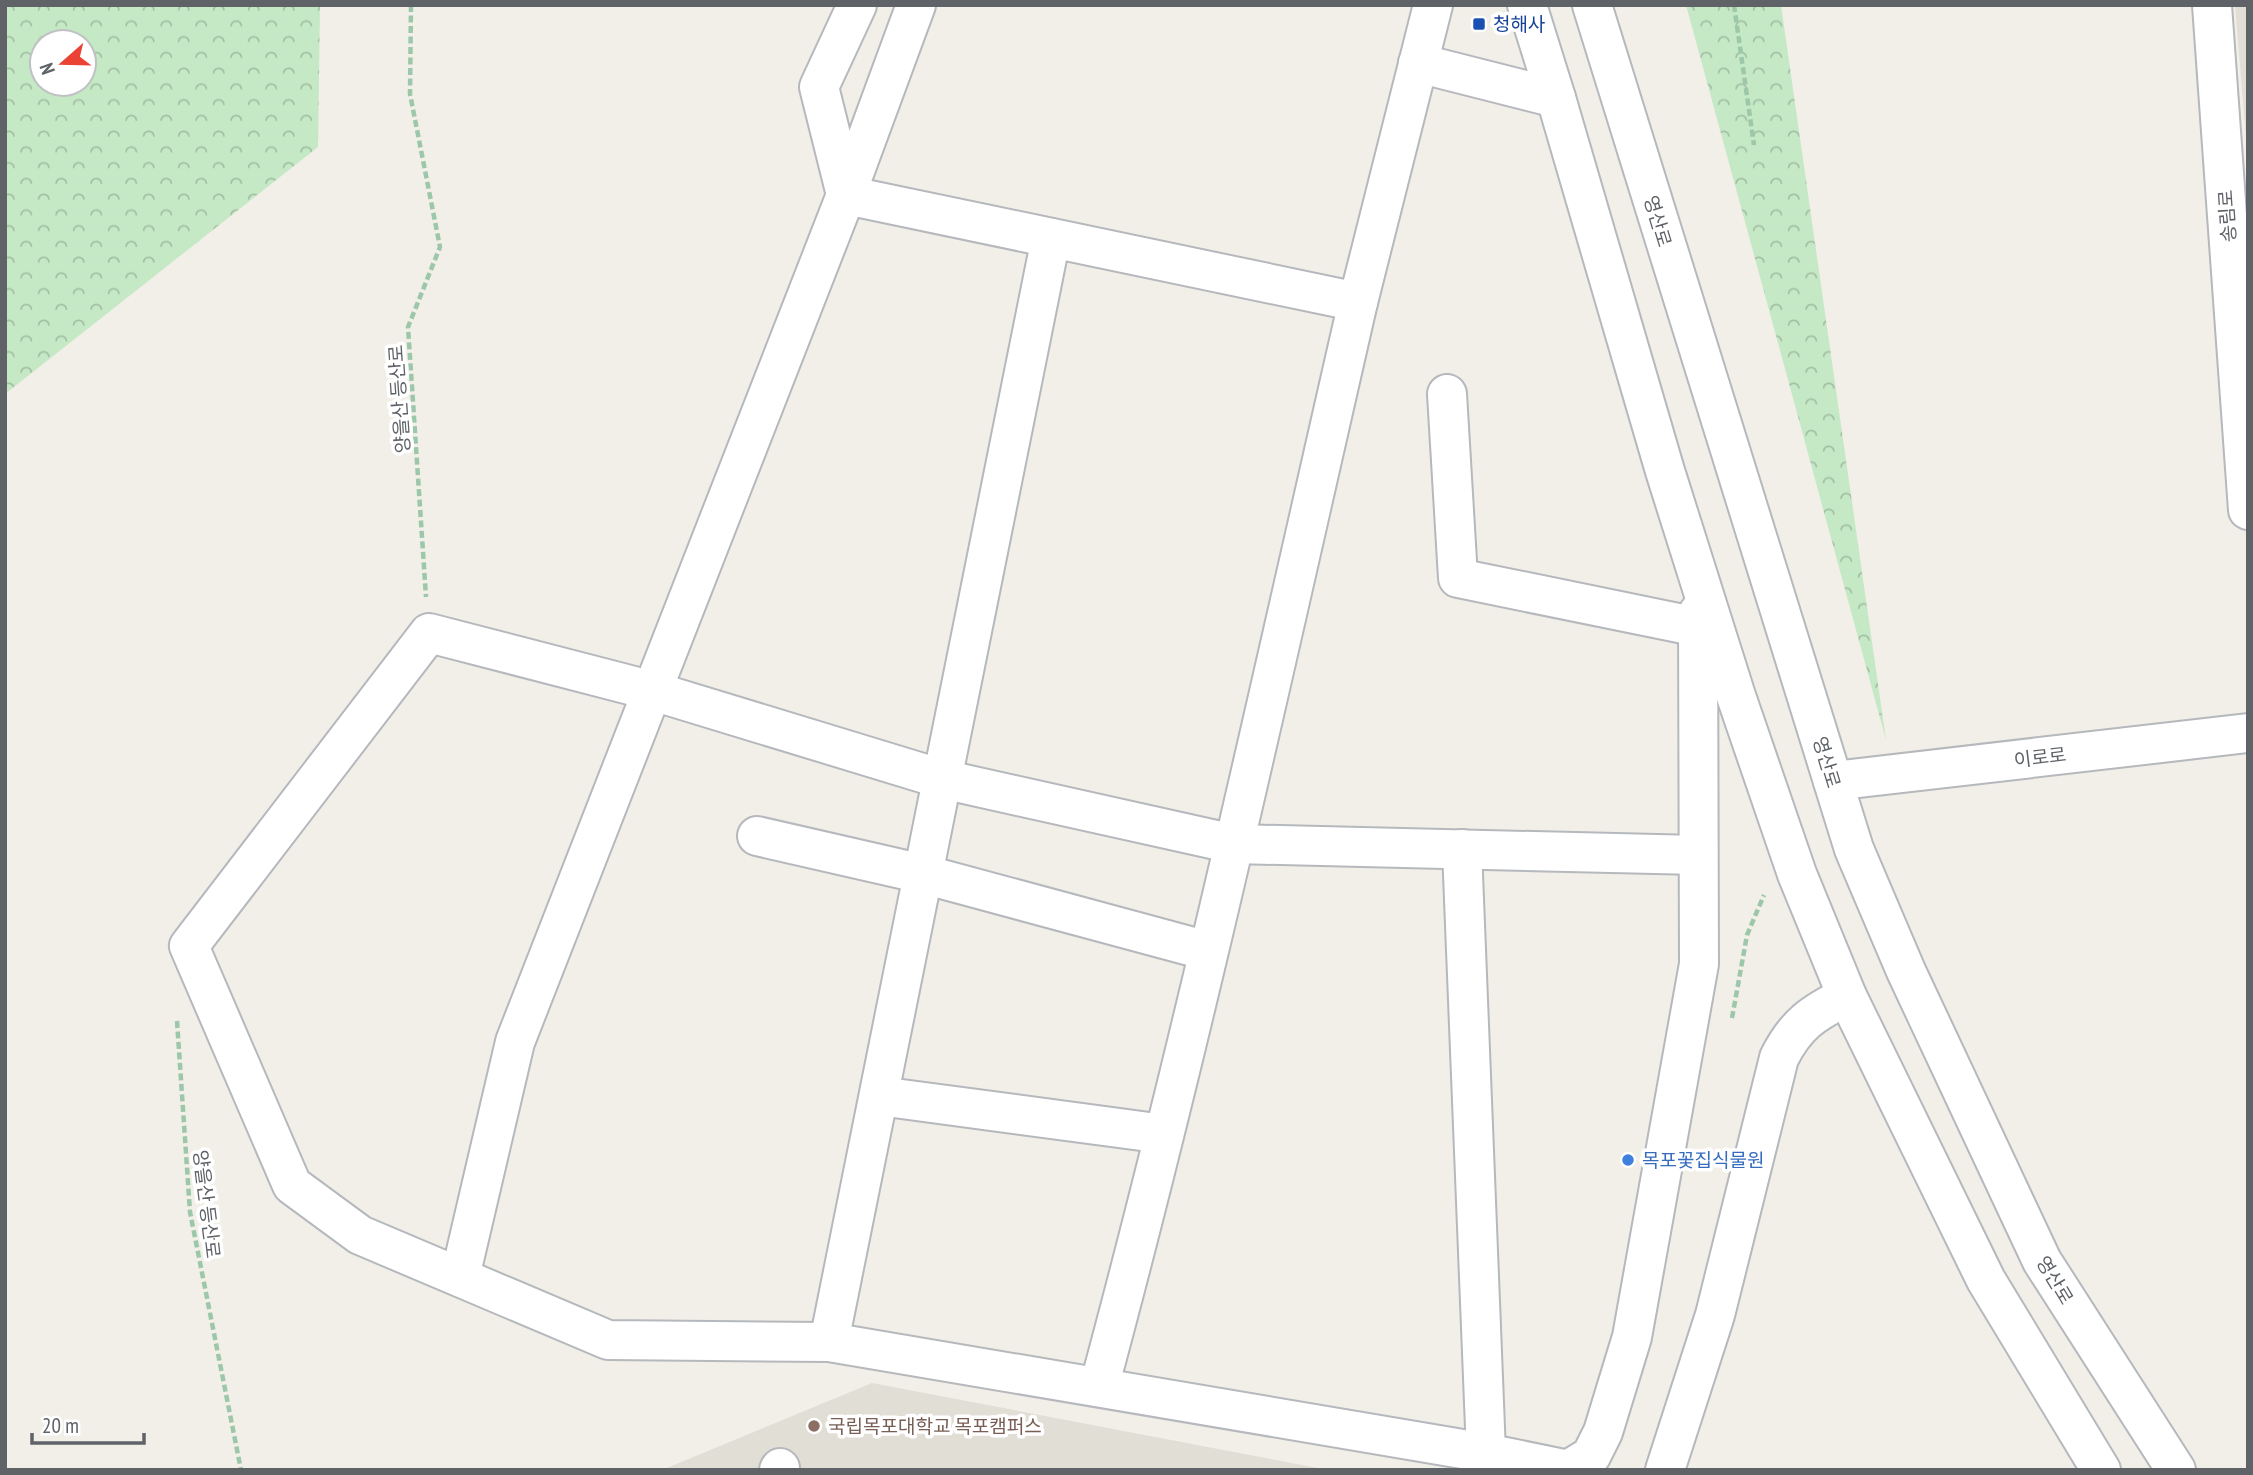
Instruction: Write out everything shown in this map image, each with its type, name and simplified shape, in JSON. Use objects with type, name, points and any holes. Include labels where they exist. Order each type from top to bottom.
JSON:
[{"type":"street","points":[[846,195],[819,87],[857,5]]},
{"type":"street","points":[[460,1277],[515,1042],[846,195],[916,5]]},
{"type":"street","points":[[1099,1387],[1136,1250],[1234,844],[1358,302],[1433,5]]},
{"type":"street","points":[[1527,5],[1665,471],[1736,696],[1797,874],[1847,996],[1986,1280],[2101,1470]]},
{"type":"street","name":"영산로","points":[[1592,5],[1854,849],[1906,971],[2042,1261],[2176,1470]]},
{"type":"street","name":"송림로","points":[[2212,5],[2248,510]]},
{"type":"street","points":[[1418,63],[1556,98]]},
{"type":"street","points":[[846,195],[1358,302]]},
{"type":"street","points":[[829,1342],[1051,238]]},
{"type":"street","points":[[1447,394],[1458,578],[1698,627]]},
{"type":"street","points":[[1665,471],[1698,602],[1699,964],[1632,1337],[1603,1432],[1591,1456],[1568,1470],[1486,1452],[829,1342],[608,1340],[360,1235],[292,1185],[189,946],[429,633],[653,691],[942,779],[1234,844],[1698,855]]},
{"type":"street","name":"이로로","points":[[1833,781],[2248,733]]},
{"type":"street","points":[[757,836],[923,874],[1208,951]]},
{"type":"street","points":[[1462,849],[1486,1452]]},
{"type":"street","points":[[1665,1470],[1715,1315],[1779,1058],[1804,1021],[1847,996]]},
{"type":"street","points":[[879,1096],[1164,1134]]},
{"type":"path","name":"양을산 등산로","points":[[411,5],[410,94],[440,247],[408,327],[429,633]]},
{"type":"path","points":[[1734,5],[1754,145]]},
{"type":"path","name":"양을산 등산로","points":[[177,1018],[190,1212],[241,1470]]},
{"type":"shaded area","points":[[2235,5],[2248,5],[2248,163]]},
{"type":"shaded area","points":[[872,1383],[1328,1470],[662,1470]]},
{"type":"green space","points":[[5,5],[320,5],[318,147],[5,394]]},
{"type":"green space","points":[[1686,5],[1781,5],[1886,740]]},
{"type":"place","name":"청해사","points":[[1479,24]]},
{"type":"place","name":"목포꽃집식물원","points":[[1628,1160]]},
{"type":"place","name":"국립목포대학교 목포캠퍼스","points":[[814,1426]]}]
